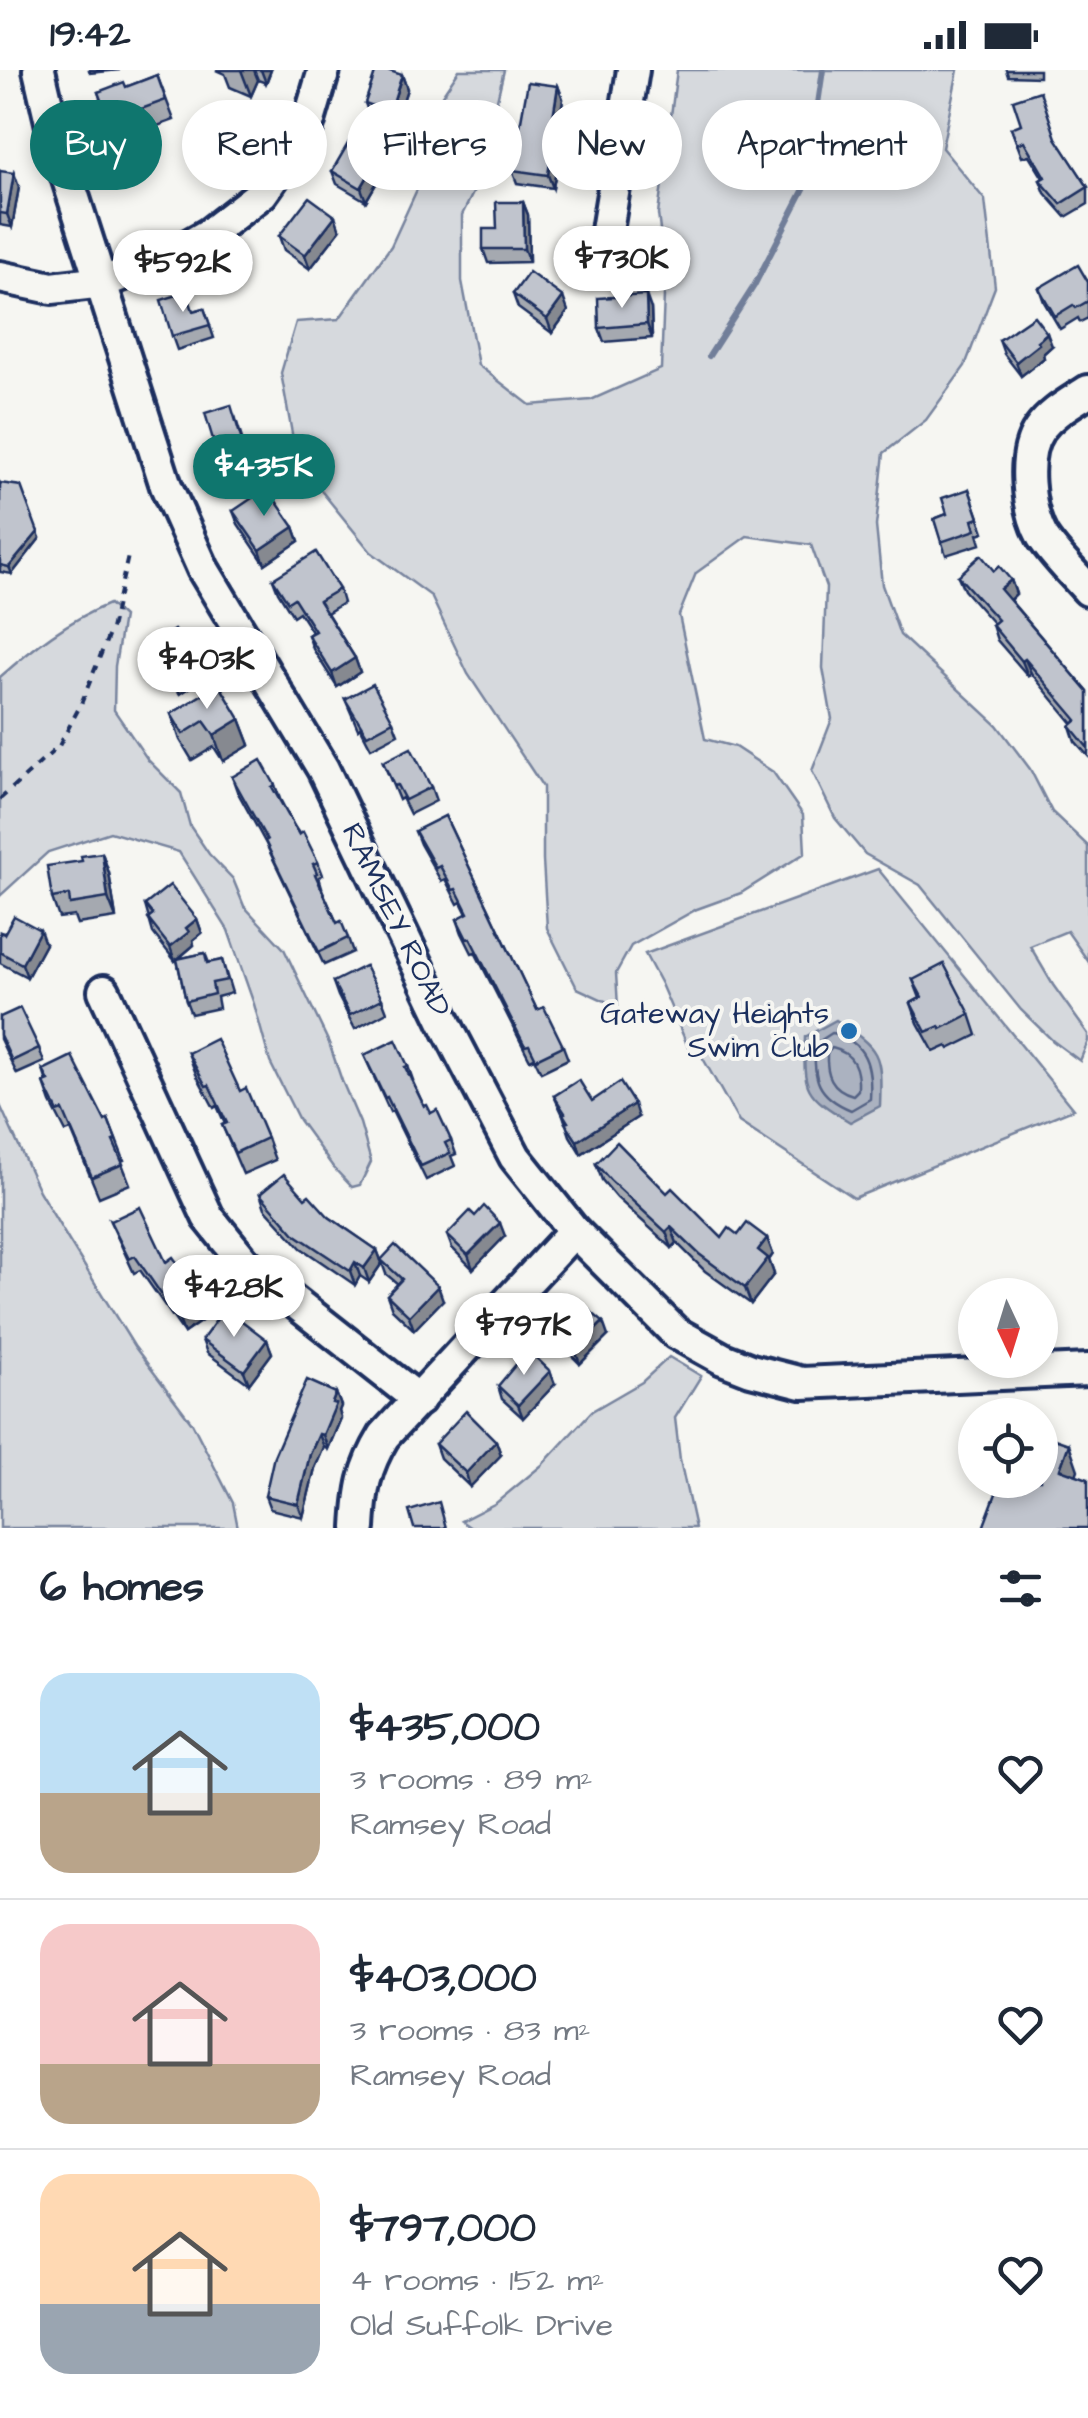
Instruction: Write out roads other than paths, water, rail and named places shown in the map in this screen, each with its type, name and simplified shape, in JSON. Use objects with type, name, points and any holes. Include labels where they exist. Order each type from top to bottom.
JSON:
[{"type":"street","name":"RAMSEY ROAD","points":[[39,70],[55,139],[166,486],[203,569],[323,769],[449,1031],[515,1157],[574,1231],[676,1333],[751,1370],[802,1382],[1088,1370]]},
{"type":"street","points":[[0,277],[52,288],[102,282],[169,257],[210,234],[262,193],[306,131],[324,70]]},
{"type":"street","points":[[604,243],[633,70]]},
{"type":"street","points":[[1088,392],[1056,412],[1036,434],[1028,483],[1030,506],[1043,537],[1088,590]]},
{"type":"street","points":[[104,991],[208,1217],[246,1263],[419,1400]]},
{"type":"street","points":[[359,1528],[360,1490],[370,1460],[384,1436],[574,1231]]},
{"type":"water","points":[[836,1020],[870,1046],[879,1063],[880,1106],[850,1122],[815,1097],[806,1080],[805,1037]]},
{"type":"waterway","points":[[709,356],[754,286],[806,185],[823,70]]},
{"type":"place","name":"Gateway Heights Swim Club","points":[[849,1031]]}]
